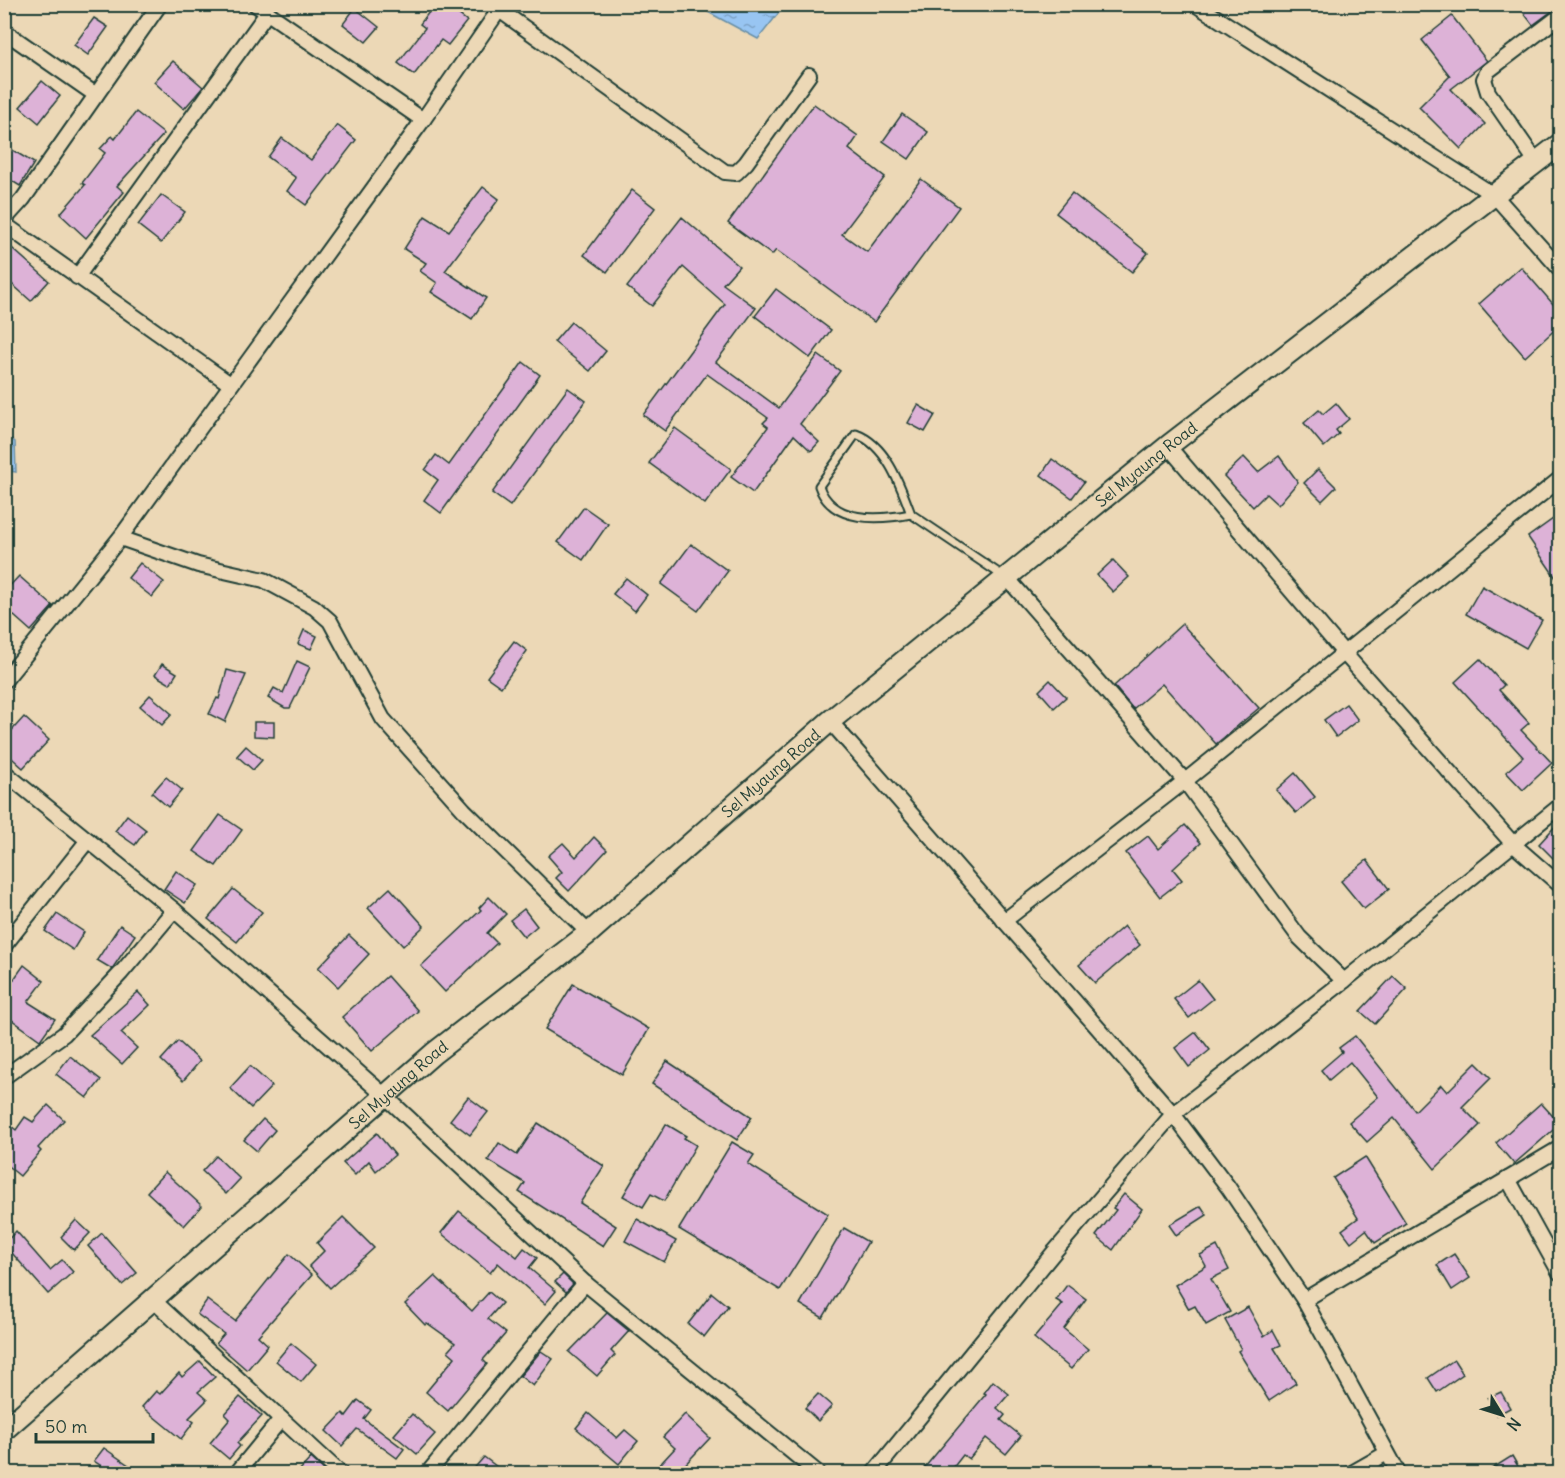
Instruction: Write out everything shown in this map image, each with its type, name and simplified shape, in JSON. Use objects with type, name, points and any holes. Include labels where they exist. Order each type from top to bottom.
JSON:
[{"type":"main road","name":"Sel Myaung Road","points":[[4,1430],[434,1053],[589,933],[830,721],[1008,579],[1168,446],[1560,144]]},
{"type":"street","points":[[160,4],[4,222],[77,277],[230,384]]},
{"type":"street","points":[[1195,4],[1495,196],[1560,269]]},
{"type":"street","points":[[4,681],[120,538],[423,120],[495,7],[725,172],[736,173],[746,163],[809,75]]},
{"type":"street","points":[[77,277],[261,9],[423,120]]},
{"type":"street","points":[[1537,163],[1488,92],[1484,79],[1488,71],[1560,16]]},
{"type":"street","points":[[4,31],[96,95]]},
{"type":"street","points":[[1168,446],[1345,654],[1514,845],[1560,885]]},
{"type":"street","points":[[1004,921],[1345,654],[1560,479]]},
{"type":"street","points":[[120,538],[198,565],[264,580],[315,607],[330,621],[383,719],[464,810],[589,933]]},
{"type":"street","points":[[1008,579],[1185,781],[1299,937],[1344,981]]},
{"type":"street","points":[[830,721],[1173,1114],[1258,1229],[1304,1300],[1399,1473]]},
{"type":"street","points":[[4,772],[174,910],[386,1096],[585,1283],[819,1473]]},
{"type":"street","points":[[873,1473],[1055,1251],[1173,1114],[1344,981],[1560,806]]},
{"type":"street","points":[[4,946],[88,840]]},
{"type":"street","points":[[4,1077],[64,1034],[121,974],[174,910]]},
{"type":"street","points":[[1304,1300],[1560,1148]]},
{"type":"street","points":[[1508,1179],[1560,1273]]},
{"type":"street","points":[[427,1473],[585,1283]]},
{"type":"street","points":[[153,1300],[341,1473]]},
{"type":"street","points":[[236,1473],[281,1419]]},
{"type":"street","points":[[1350,1473],[1387,1453]]},
{"type":"lane","points":[[910,514],[875,520],[843,513],[822,496],[819,486],[856,434],[865,437],[888,462],[902,487],[910,514],[1008,579]]},
{"type":"water","points":[[695,5],[785,5],[758,39]]},
{"type":"water","points":[[4,434],[15,442],[16,472],[5,470]]},
{"type":"building","points":[[435,4],[445,4],[467,21],[448,45],[441,40],[414,75],[398,63],[425,28],[420,24]]},
{"type":"building","points":[[1517,4],[1560,4],[1560,5],[1533,25]]},
{"type":"building","points":[[355,8],[379,27],[366,42],[343,24]]},
{"type":"building","points":[[1452,16],[1487,61],[1451,89],[1485,124],[1461,149],[1419,107],[1450,76],[1422,40]]},
{"type":"building","points":[[94,18],[108,27],[88,55],[74,45]]},
{"type":"building","points":[[173,61],[203,87],[184,109],[154,82]]},
{"type":"building","points":[[42,81],[60,96],[39,123],[20,107]]},
{"type":"building","points":[[814,104],[858,136],[849,149],[885,177],[842,234],[867,252],[921,179],[959,207],[874,322],[776,250],[772,255],[728,223]]},
{"type":"building","points":[[136,112],[164,134],[117,186],[124,192],[86,238],[60,214],[85,185],[82,183],[105,153],[100,149],[112,136],[115,139]]},
{"type":"building","points":[[902,114],[928,132],[909,159],[883,141]]},
{"type":"building","points":[[337,125],[356,140],[306,205],[287,191],[296,178],[268,157],[282,138],[311,160]]},
{"type":"building","points":[[4,145],[34,163],[20,186],[4,176]]},
{"type":"building","points":[[483,187],[499,199],[445,271],[486,298],[472,319],[431,292],[437,283],[420,271],[426,263],[404,249],[425,216],[449,231]]},
{"type":"building","points":[[632,190],[655,208],[607,272],[584,255]]},
{"type":"building","points":[[1072,193],[1148,253],[1132,272],[1056,213]]},
{"type":"building","points":[[161,195],[185,212],[161,243],[138,225]]},
{"type":"building","points":[[682,217],[739,266],[723,284],[756,308],[716,362],[779,408],[818,355],[840,371],[800,424],[819,442],[811,451],[794,435],[753,493],[731,477],[768,427],[763,423],[768,418],[707,374],[665,431],[643,415],[725,304],[683,267],[652,306],[627,287]]},
{"type":"building","points":[[4,241],[49,281],[31,301],[4,277]]},
{"type":"building","points":[[1521,267],[1560,312],[1560,325],[1525,357],[1479,304]]},
{"type":"building","points":[[776,289],[831,330],[810,358],[755,316]]},
{"type":"building","points":[[571,322],[606,351],[590,371],[554,342]]},
{"type":"building","points":[[523,362],[540,375],[441,513],[424,500],[438,480],[425,470],[436,455],[449,465]]},
{"type":"building","points":[[568,388],[586,401],[510,506],[492,493]]},
{"type":"building","points":[[1336,403],[1349,419],[1336,430],[1339,434],[1324,447],[1304,423],[1319,410],[1323,414]]},
{"type":"building","points":[[918,405],[935,415],[925,432],[908,423]]},
{"type":"building","points":[[675,428],[731,469],[705,504],[649,463]]},
{"type":"building","points":[[1279,456],[1298,482],[1278,505],[1266,494],[1253,507],[1224,476],[1244,457],[1258,472]]},
{"type":"building","points":[[1052,459],[1084,482],[1072,498],[1041,475]]},
{"type":"building","points":[[1318,469],[1336,487],[1322,501],[1304,483]]},
{"type":"building","points":[[584,507],[608,524],[583,560],[558,542]]},
{"type":"building","points":[[1560,514],[1560,584],[1528,537]]},
{"type":"building","points":[[691,544],[728,571],[698,611],[661,584]]},
{"type":"building","points":[[1113,560],[1129,577],[1113,592],[1097,575]]},
{"type":"building","points":[[140,563],[164,582],[152,597],[128,578]]},
{"type":"building","points":[[19,576],[53,606],[31,631],[4,607],[4,592]]},
{"type":"building","points":[[626,578],[647,595],[635,611],[613,594]]},
{"type":"building","points":[[1482,586],[1542,620],[1526,648],[1466,614]]},
{"type":"building","points":[[1182,624],[1259,708],[1216,744],[1162,684],[1133,709],[1114,686]]},
{"type":"building","points":[[304,630],[317,636],[311,649],[298,644]]},
{"type":"building","points":[[514,641],[527,651],[501,687],[487,677]]},
{"type":"building","points":[[1480,659],[1504,685],[1499,690],[1529,723],[1521,730],[1552,763],[1523,790],[1506,772],[1523,757],[1455,682]]},
{"type":"building","points":[[297,661],[310,667],[290,708],[285,708],[268,698],[274,688],[283,693]]},
{"type":"building","points":[[162,664],[177,673],[170,684],[155,675]]},
{"type":"building","points":[[227,670],[246,675],[225,722],[209,714],[217,698],[219,699]]},
{"type":"building","points":[[1050,680],[1066,697],[1054,708],[1039,691]]},
{"type":"building","points":[[150,695],[172,714],[162,725],[140,706]]},
{"type":"building","points":[[1346,704],[1358,720],[1336,737],[1324,720]]},
{"type":"building","points":[[24,717],[49,740],[23,768],[4,751],[4,739]]},
{"type":"building","points":[[254,722],[274,722],[274,737],[254,736]]},
{"type":"building","points":[[246,746],[262,760],[253,770],[237,756]]},
{"type":"building","points":[[1295,773],[1315,797],[1296,813],[1276,790]]},
{"type":"building","points":[[166,777],[182,790],[168,807],[152,793]]},
{"type":"building","points":[[127,815],[146,830],[135,845],[115,831]]},
{"type":"building","points":[[220,815],[242,830],[216,866],[194,851]]},
{"type":"building","points":[[1560,821],[1560,865],[1539,844]]},
{"type":"building","points":[[1185,825],[1201,843],[1173,869],[1182,880],[1160,897],[1126,853],[1148,836],[1158,849]]},
{"type":"building","points":[[594,837],[607,850],[569,891],[556,878],[562,872],[548,856],[563,843],[576,857]]},
{"type":"building","points":[[1367,860],[1389,889],[1364,909],[1341,881]]},
{"type":"building","points":[[176,871],[197,885],[185,903],[164,889]]},
{"type":"building","points":[[390,888],[424,926],[403,946],[368,908]]},
{"type":"building","points":[[233,889],[262,912],[237,942],[208,919]]},
{"type":"building","points":[[489,897],[506,914],[487,933],[497,943],[445,992],[421,966],[481,910],[479,908]]},
{"type":"building","points":[[524,909],[537,926],[524,937],[510,920]]},
{"type":"building","points":[[57,914],[84,932],[73,950],[45,931]]},
{"type":"building","points":[[120,925],[135,935],[112,969],[97,960]]},
{"type":"building","points":[[1124,926],[1140,945],[1095,983],[1079,965]]},
{"type":"building","points":[[349,935],[369,954],[338,987],[318,968]]},
{"type":"building","points":[[24,965],[44,981],[28,1002],[55,1019],[40,1040],[4,1014],[4,993]]},
{"type":"building","points":[[387,976],[418,1011],[372,1051],[342,1017]]},
{"type":"building","points":[[1393,976],[1407,989],[1375,1024],[1360,1011]]},
{"type":"building","points":[[1198,980],[1213,999],[1189,1018],[1174,999]]},
{"type":"building","points":[[573,984],[649,1029],[622,1075],[545,1029]]},
{"type":"building","points":[[138,992],[150,1005],[121,1033],[137,1048],[122,1064],[90,1035]]},
{"type":"building","points":[[1196,1032],[1210,1050],[1189,1067],[1175,1048]]},
{"type":"building","points":[[1355,1036],[1415,1111],[1441,1085],[1447,1092],[1476,1063],[1491,1078],[1462,1107],[1480,1125],[1435,1169],[1394,1118],[1367,1142],[1349,1122],[1378,1097],[1350,1062],[1329,1080],[1321,1070],[1342,1052],[1339,1048]]},
{"type":"building","points":[[178,1041],[200,1061],[183,1081],[161,1060]]},
{"type":"building","points":[[70,1056],[101,1080],[87,1098],[56,1074]]},
{"type":"building","points":[[667,1061],[752,1117],[737,1140],[652,1084]]},
{"type":"building","points":[[250,1066],[272,1086],[251,1108],[230,1088]]},
{"type":"building","points":[[468,1097],[488,1112],[470,1135],[450,1120]]},
{"type":"building","points":[[1541,1103],[1560,1124],[1514,1164],[1496,1143]]},
{"type":"building","points":[[48,1105],[64,1120],[38,1148],[41,1151],[20,1176],[4,1163],[4,1120],[16,1130],[25,1117],[33,1122]]},
{"type":"building","points":[[263,1119],[275,1130],[257,1151],[244,1140]]},
{"type":"building","points":[[538,1123],[604,1166],[580,1203],[616,1226],[603,1246],[519,1192],[525,1183],[488,1160],[499,1143],[517,1155]]},
{"type":"building","points":[[666,1124],[696,1145],[664,1201],[651,1194],[643,1207],[623,1196]]},
{"type":"building","points":[[377,1133],[395,1155],[376,1171],[369,1161],[355,1175],[343,1163]]},
{"type":"building","points":[[732,1142],[754,1155],[748,1164],[828,1214],[780,1290],[679,1229]]},
{"type":"building","points":[[216,1156],[240,1179],[226,1194],[202,1171]]},
{"type":"building","points":[[1365,1157],[1406,1223],[1375,1243],[1366,1230],[1351,1242],[1342,1230],[1358,1218],[1333,1178]]},
{"type":"building","points":[[165,1172],[202,1206],[184,1226],[147,1192]]},
{"type":"building","points":[[1124,1194],[1142,1209],[1113,1250],[1096,1236],[1116,1210],[1113,1208]]},
{"type":"building","points":[[1201,1206],[1207,1215],[1176,1235],[1169,1225]]},
{"type":"building","points":[[459,1211],[517,1257],[524,1248],[537,1258],[529,1268],[556,1291],[545,1304],[498,1263],[490,1273],[441,1233]]},
{"type":"building","points":[[343,1217],[374,1248],[330,1288],[309,1266],[324,1251],[317,1243]]},
{"type":"building","points":[[637,1219],[676,1241],[664,1262],[625,1241]]},
{"type":"building","points":[[76,1220],[90,1233],[74,1250],[61,1237]]},
{"type":"building","points":[[844,1228],[868,1242],[823,1318],[800,1304]]},
{"type":"building","points":[[16,1231],[50,1270],[62,1260],[73,1272],[48,1294],[4,1244]]},
{"type":"building","points":[[102,1233],[137,1273],[122,1285],[88,1246]]},
{"type":"building","points":[[1217,1246],[1229,1270],[1211,1279],[1230,1312],[1206,1325],[1195,1306],[1189,1309],[1175,1285],[1206,1266],[1200,1255]]},
{"type":"building","points":[[289,1254],[312,1275],[258,1336],[268,1345],[247,1370],[216,1343],[224,1334],[197,1314],[207,1300],[235,1321]]},
{"type":"building","points":[[1454,1254],[1470,1278],[1452,1290],[1437,1265]]},
{"type":"building","points":[[563,1274],[573,1284],[566,1292],[555,1282]]},
{"type":"building","points":[[435,1276],[472,1311],[489,1292],[502,1303],[488,1319],[506,1333],[483,1360],[487,1364],[448,1411],[426,1392],[455,1357],[448,1351],[455,1343],[427,1323],[425,1325],[405,1304]]},
{"type":"building","points":[[1067,1285],[1086,1299],[1064,1329],[1088,1349],[1071,1369],[1034,1338],[1063,1304],[1056,1300]]},
{"type":"building","points":[[712,1293],[728,1306],[704,1337],[688,1324]]},
{"type":"building","points":[[1248,1307],[1264,1336],[1273,1330],[1281,1345],[1274,1348],[1296,1383],[1269,1401],[1238,1351],[1241,1349],[1225,1320]]},
{"type":"building","points":[[607,1313],[629,1331],[611,1351],[615,1355],[597,1376],[569,1352]]},
{"type":"building","points":[[291,1343],[316,1364],[301,1382],[276,1361]]},
{"type":"building","points":[[541,1351],[553,1359],[533,1386],[520,1376]]},
{"type":"building","points":[[1454,1360],[1463,1374],[1437,1392],[1428,1378]]},
{"type":"building","points":[[200,1361],[215,1377],[198,1392],[207,1400],[189,1418],[194,1422],[181,1439],[142,1407],[156,1391],[160,1394],[179,1373],[182,1377]]},
{"type":"building","points":[[993,1381],[1009,1394],[997,1408],[1005,1415],[1001,1420],[1021,1436],[1006,1454],[986,1438],[969,1459],[963,1455],[949,1473],[920,1473],[986,1394],[984,1393]]},
{"type":"building","points":[[1501,1392],[1510,1408],[1497,1415],[1488,1398]]},
{"type":"building","points":[[818,1394],[832,1406],[818,1421],[805,1408]]},
{"type":"building","points":[[240,1397],[262,1416],[237,1443],[240,1446],[229,1459],[210,1443],[230,1419],[225,1414]]},
{"type":"building","points":[[358,1400],[371,1410],[364,1419],[404,1449],[397,1458],[357,1429],[342,1446],[326,1431],[343,1413],[346,1416]]},
{"type":"building","points":[[588,1413],[617,1438],[625,1430],[638,1441],[619,1464],[576,1428]]},
{"type":"building","points":[[412,1414],[435,1434],[417,1454],[394,1435]]},
{"type":"building","points":[[685,1414],[710,1438],[677,1473],[652,1473],[675,1448],[663,1437]]},
{"type":"building","points":[[104,1448],[130,1466],[125,1473],[112,1473],[94,1461]]},
{"type":"building","points":[[1512,1456],[1519,1468],[1511,1473],[1485,1473]]},
{"type":"building","points":[[484,1457],[505,1473],[470,1473]]},
{"type":"building","points":[[311,1458],[327,1473],[297,1473]]}]
